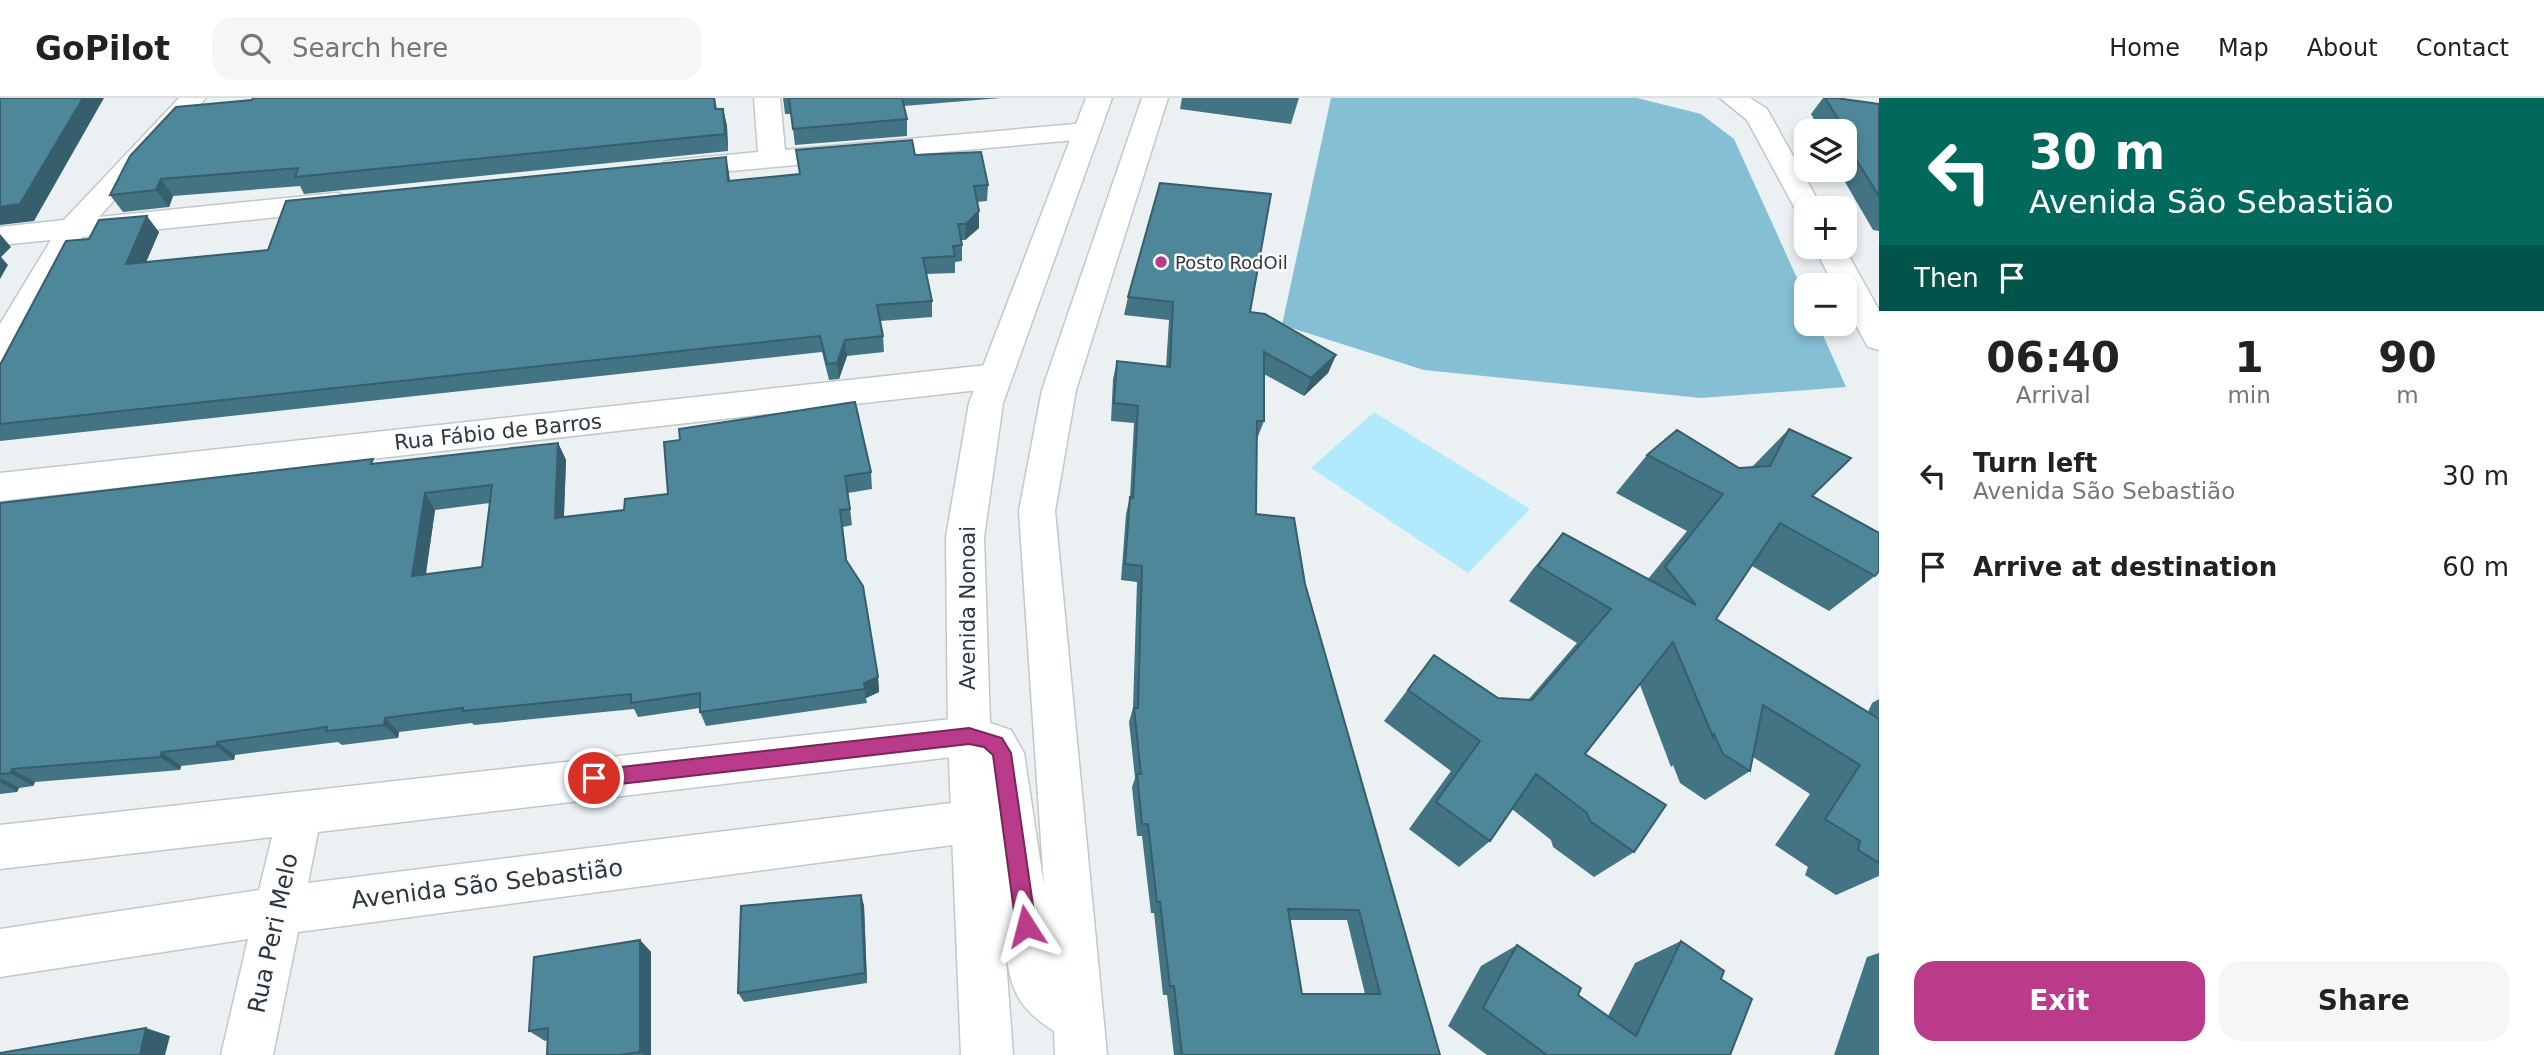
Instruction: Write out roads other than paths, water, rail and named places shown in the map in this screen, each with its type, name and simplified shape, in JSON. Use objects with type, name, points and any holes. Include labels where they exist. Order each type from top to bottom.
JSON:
[{"type":"street","points":[[0,351],[72,229],[193,98]]},
{"type":"street","points":[[767,98],[772,158]]},
{"type":"street","name":"Avenida Nonoai","points":[[987,1055],[969,736],[965,537],[986,403],[1099,98]]},
{"type":"street","points":[[1079,1036],[1037,511],[1059,390],[1155,98]]},
{"type":"street","points":[[1733,98],[1758,115],[1802,196]]},
{"type":"street","points":[[648,170],[1087,131]]},
{"type":"street","points":[[0,236],[360,200]]},
{"type":"street","points":[[1836,259],[1879,339]]},
{"type":"street","name":"Rua Fábio de Barros","points":[[0,487],[996,376]]},
{"type":"street","points":[[0,847],[969,736],[996,744],[1002,753],[1034,981],[1079,1036]]},
{"type":"street","name":"Rua Peri Melo","points":[[247,1055],[300,811]]},
{"type":"street","name":"Avenida São Sebastião","points":[[0,953],[277,911],[975,821]]},
{"type":"place","name":"Posto RodOil","points":[[1161,262]]}]
